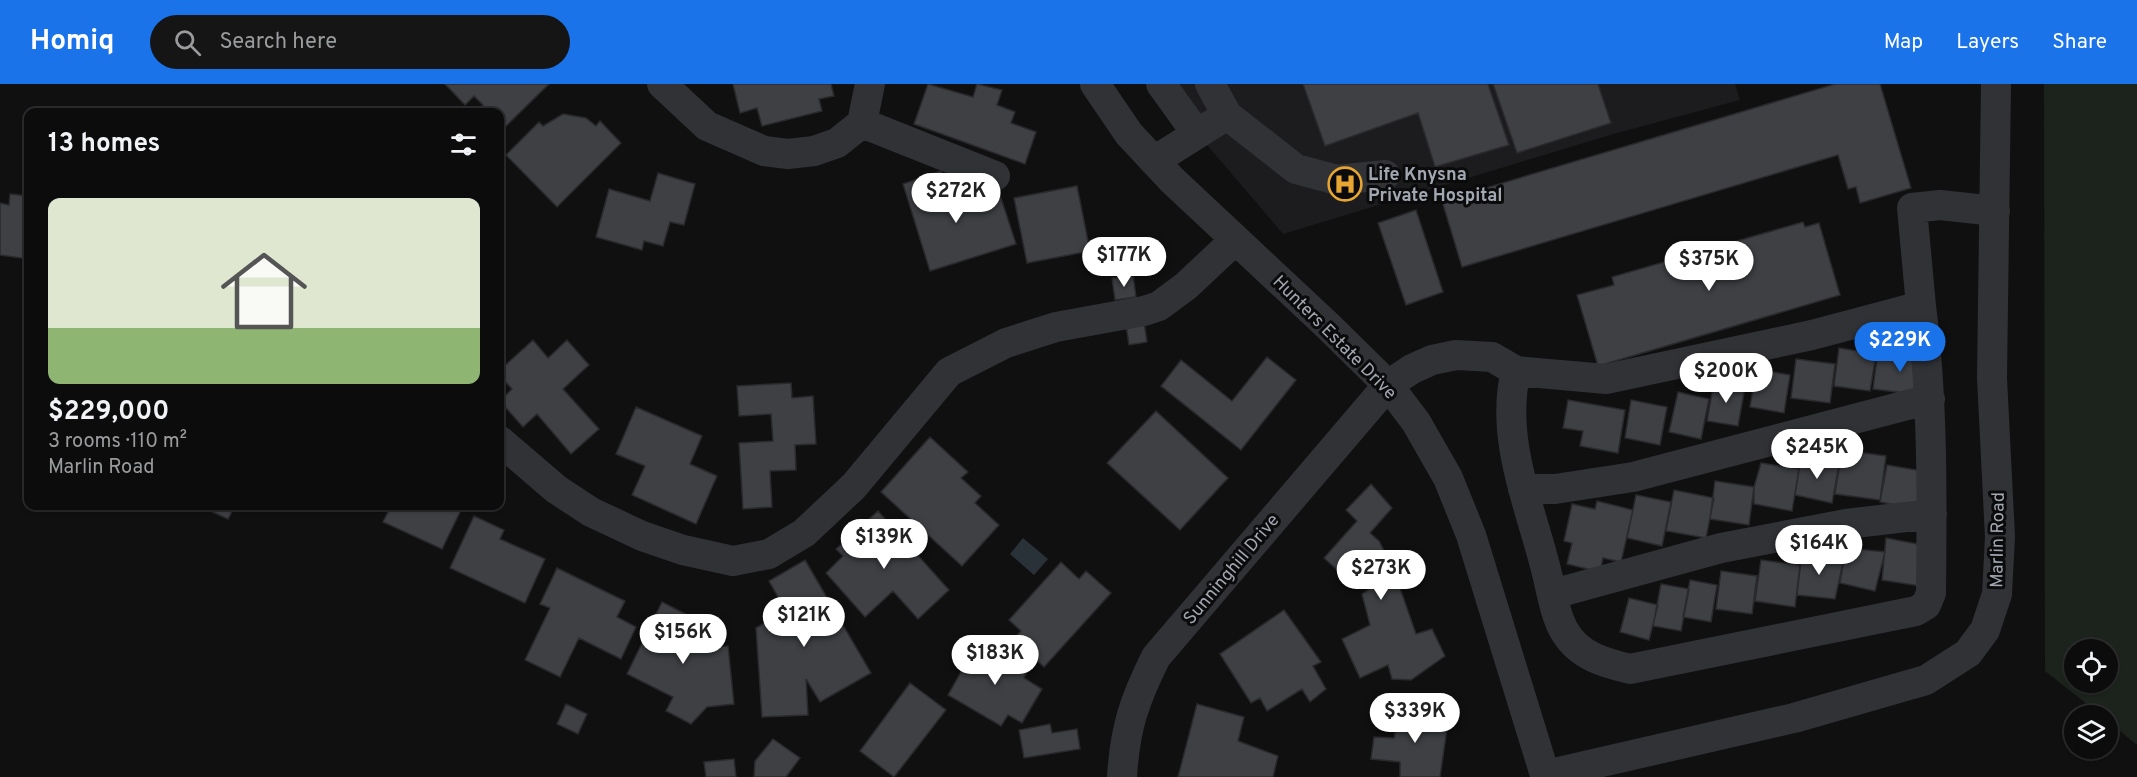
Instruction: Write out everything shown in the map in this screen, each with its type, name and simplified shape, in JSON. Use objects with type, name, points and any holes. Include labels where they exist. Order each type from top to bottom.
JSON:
[{"type":"street","points":[[662,84],[706,126],[764,151],[788,154],[813,152],[837,143],[862,123],[870,84]]},
{"type":"street","name":"Hunters Estate Drive","points":[[1095,84],[1129,134],[1154,161],[1234,241],[1328,326],[1388,385],[1416,422],[1448,478],[1471,535],[1544,776]]},
{"type":"street","points":[[1161,84],[1197,134]]},
{"type":"street","points":[[1210,84],[1227,115],[1296,169],[1337,180],[1385,175]]},
{"type":"street","name":"Marlin Road","points":[[1544,776],[1816,712],[1926,680],[1968,653],[1985,630],[1997,594],[2000,548],[1992,378],[1996,84]]},
{"type":"street","points":[[1154,161],[1227,115]]},
{"type":"street","points":[[862,123],[994,176]]},
{"type":"street","points":[[1921,306],[1812,335],[1606,379],[1516,370],[1510,407],[1523,489],[1564,632],[1582,652],[1605,663],[1630,669],[1893,616],[1916,611],[1926,605],[1931,593],[1930,399],[1912,207],[1940,205],[1995,211]]},
{"type":"street","points":[[504,444],[556,489],[591,512],[642,536],[682,550],[733,561],[769,554],[804,533],[854,486],[949,372],[1006,343],[1056,327],[1144,311],[1159,306],[1186,286],[1234,241]]},
{"type":"street","name":"Sunninghill Drive","points":[[1122,777],[1127,728],[1136,698],[1156,657],[1388,385],[1412,369],[1432,360],[1456,356],[1492,357],[1516,370]]},
{"type":"street","points":[[1523,489],[1555,489],[1633,477],[1930,399]]},
{"type":"street","points":[[1553,594],[1721,548],[1846,524],[1932,514]]},
{"type":"shaded area","name":"Life Knysna Private Hospital","points":[[1155,84],[1735,84],[1740,100],[1617,133],[1283,234]]},
{"type":"shaded area","points":[[2044,84],[2137,84],[2137,745],[2118,729],[2118,705],[2088,705],[2073,693],[2118,693],[2118,639],[2064,639],[2064,686],[2045,671]]},
{"type":"shaded area","points":[[1023,538],[1048,559],[1034,575],[1010,554]]},
{"type":"building","points":[[445,84],[549,84],[504,128],[504,108],[480,108],[483,105],[474,96],[465,105]]},
{"type":"building","points":[[733,84],[831,84],[834,96],[819,99],[822,111],[762,126],[757,108],[740,113]]},
{"type":"building","points":[[928,84],[973,97],[977,84],[1002,90],[997,105],[1015,112],[1011,123],[1036,132],[1025,164],[914,124]]},
{"type":"building","points":[[1303,84],[1488,84],[1509,145],[1435,167],[1418,113],[1325,146]]},
{"type":"building","points":[[1493,84],[1598,84],[1611,123],[1517,153]]},
{"type":"building","points":[[1835,84],[1880,84],[1911,188],[1860,203],[1856,187],[1848,189],[1838,155],[1462,267],[1442,201]]},
{"type":"building","points":[[563,114],[586,118],[596,126],[600,121],[621,143],[557,207],[506,155],[539,122],[543,126]]},
{"type":"building","points":[[941,171],[953,210],[1000,195],[1016,244],[930,271],[903,184]]},
{"type":"building","points":[[658,173],[695,184],[684,225],[670,222],[663,246],[644,241],[642,250],[596,237],[609,189],[650,201]]},
{"type":"building","points":[[1077,186],[1090,251],[1027,263],[1014,198]]},
{"type":"building","points":[[10,194],[24,196],[24,258],[0,255],[0,203],[9,205]]},
{"type":"building","points":[[1416,210],[1443,292],[1406,305],[1378,223]]},
{"type":"building","points":[[1803,222],[1805,227],[1819,223],[1840,295],[1598,366],[1577,295],[1614,285],[1612,277]]},
{"type":"building","points":[[1133,275],[1136,297],[1115,300],[1112,278]]},
{"type":"building","points":[[1144,322],[1147,342],[1129,345],[1126,325]]},
{"type":"building","points":[[533,340],[548,358],[567,340],[589,365],[563,389],[599,429],[571,454],[537,414],[523,427],[504,406],[504,397],[512,389],[504,380],[504,366]]},
{"type":"building","points":[[1839,348],[1876,354],[1870,391],[1834,386]]},
{"type":"building","points":[[1878,351],[1926,356],[1922,395],[1873,389]]},
{"type":"building","points":[[1267,357],[1296,380],[1241,450],[1161,386],[1181,360],[1232,401]]},
{"type":"building","points":[[1796,359],[1835,364],[1830,403],[1791,398]]},
{"type":"building","points":[[1756,369],[1790,375],[1784,413],[1750,407]]},
{"type":"building","points":[[1714,381],[1745,387],[1738,426],[1707,421]]},
{"type":"building","points":[[791,383],[792,398],[813,396],[816,444],[795,445],[796,470],[770,471],[772,507],[743,509],[739,443],[773,441],[771,414],[739,416],[737,386]]},
{"type":"building","points":[[1678,392],[1709,399],[1701,439],[1669,432]]},
{"type":"building","points":[[1568,400],[1625,410],[1618,453],[1580,446],[1583,431],[1563,428]]},
{"type":"building","points":[[1631,400],[1667,407],[1660,445],[1625,438]]},
{"type":"building","points":[[636,407],[702,436],[690,464],[717,476],[696,524],[632,495],[645,466],[616,454]]},
{"type":"building","points":[[1156,411],[1228,478],[1180,530],[1107,463]]},
{"type":"building","points":[[930,437],[968,472],[961,478],[981,496],[975,503],[999,525],[962,566],[881,492]]},
{"type":"building","points":[[1842,450],[1886,456],[1880,500],[1835,494]]},
{"type":"building","points":[[1801,458],[1839,465],[1832,503],[1795,495]]},
{"type":"building","points":[[1761,463],[1799,469],[1792,511],[1754,504],[1754,487]]},
{"type":"building","points":[[1887,465],[1928,472],[1922,510],[1880,502]]},
{"type":"building","points":[[1715,481],[1754,487],[1749,525],[1710,519]]},
{"type":"building","points":[[1371,484],[1392,508],[1370,533],[1379,541],[1393,568],[1416,634],[1432,629],[1445,656],[1411,680],[1392,679],[1388,665],[1360,678],[1342,639],[1370,625],[1362,594],[1374,586],[1362,560],[1346,578],[1324,558],[1357,521],[1346,510]]},
{"type":"building","points":[[1674,490],[1714,498],[1706,538],[1666,531]]},
{"type":"building","points":[[1636,495],[1671,502],[1662,546],[1627,538]]},
{"type":"building","points":[[1597,501],[1633,510],[1621,562],[1603,558],[1600,572],[1567,564],[1572,543],[1564,541],[1572,504],[1595,509]]},
{"type":"building","points":[[208,510],[233,510],[228,519]]},
{"type":"building","points":[[389,510],[461,510],[442,549],[383,522]]},
{"type":"building","points":[[878,511],[949,590],[918,619],[893,591],[865,617],[826,573],[843,556],[836,549]]},
{"type":"building","points":[[474,516],[504,530],[500,539],[545,559],[525,603],[450,568]]},
{"type":"building","points":[[1886,538],[1928,546],[1920,586],[1882,580]]},
{"type":"building","points":[[1846,548],[1885,552],[1875,591],[1840,583]]},
{"type":"building","points":[[1802,552],[1844,558],[1835,599],[1797,595]]},
{"type":"building","points":[[805,560],[871,673],[820,702],[806,679],[808,715],[762,717],[756,628],[786,611],[769,581]]},
{"type":"building","points":[[1761,560],[1800,565],[1795,607],[1755,601]]},
{"type":"building","points":[[1061,562],[1079,579],[1086,571],[1111,593],[1044,667],[1013,639],[1021,631],[1009,620]]},
{"type":"building","points":[[557,568],[625,601],[617,617],[636,627],[621,659],[579,638],[560,677],[525,660],[550,608],[540,604]]},
{"type":"building","points":[[1721,571],[1757,576],[1752,614],[1716,609]]},
{"type":"building","points":[[1690,580],[1717,585],[1711,622],[1683,617]]},
{"type":"building","points":[[1661,584],[1689,589],[1681,631],[1653,626]]},
{"type":"building","points":[[1629,598],[1658,605],[1649,640],[1620,632]]},
{"type":"building","points":[[662,602],[699,621],[702,648],[728,646],[734,704],[707,707],[691,724],[666,711],[673,697],[627,674]]},
{"type":"building","points":[[1284,610],[1321,662],[1313,666],[1326,689],[1310,702],[1302,689],[1267,711],[1260,698],[1251,703],[1220,654]]},
{"type":"building","points":[[979,640],[1028,670],[1024,678],[1042,689],[1022,723],[1008,715],[1001,726],[948,695]]},
{"type":"building","points":[[910,683],[946,710],[894,777],[860,751]]},
{"type":"building","points":[[566,704],[587,714],[578,734],[557,724]]},
{"type":"building","points":[[1197,704],[1244,717],[1238,741],[1278,756],[1273,777],[1178,777]]},
{"type":"building","points":[[1399,711],[1449,715],[1440,777],[1400,777],[1400,762],[1371,759],[1374,737],[1394,738]]},
{"type":"building","points":[[1050,724],[1052,733],[1077,729],[1080,749],[1024,758],[1019,730]]},
{"type":"building","points":[[773,739],[800,758],[786,777],[754,777],[755,761]]},
{"type":"building","points":[[734,759],[736,777],[706,777],[704,762]]},
{"type":"place","name":"Life Knysna Private Hospital","points":[[1345,184]]}]
